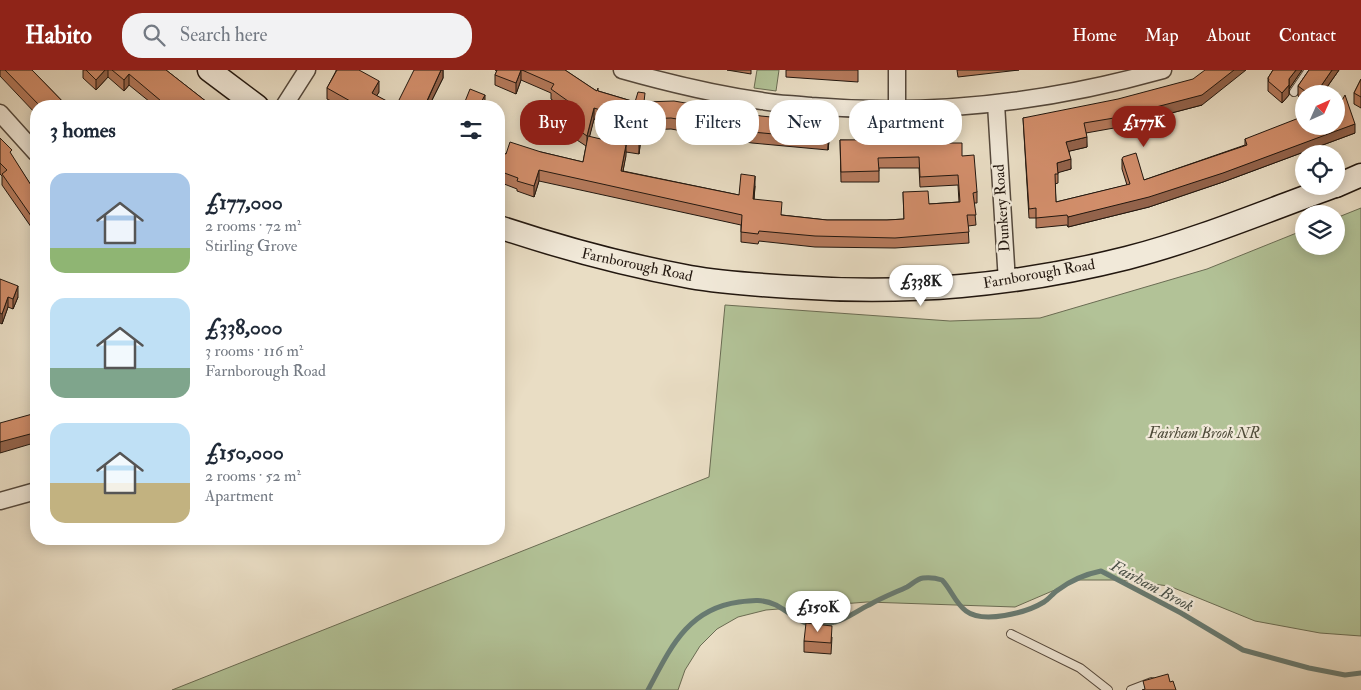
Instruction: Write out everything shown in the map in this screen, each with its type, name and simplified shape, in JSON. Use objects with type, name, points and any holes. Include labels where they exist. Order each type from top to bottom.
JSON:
[{"type":"street","points":[[209,70],[250,100]]},
{"type":"street","points":[[288,100],[307,70]]},
{"type":"street","points":[[622,70],[704,91],[763,102],[849,109]]},
{"type":"street","points":[[897,70],[897,100]]},
{"type":"street","points":[[962,106],[996,104],[1074,91],[1163,70]]},
{"type":"street","name":"Dunkery Road","points":[[996,104],[1007,282]]},
{"type":"street","points":[[0,114],[30,146]]},
{"type":"street","name":"Farnborough Road","points":[[1345,182],[1360,177]]},
{"type":"street","name":"Farnborough Road","points":[[505,229],[560,248],[650,269],[702,278],[819,289],[884,290],[960,287],[1007,282],[1061,273],[1128,258],[1195,237],[1310,195]]},
{"type":"street","points":[[0,501],[30,493]]},
{"type":"lane","points":[[1294,92],[1309,70]]},
{"type":"lane","points":[[1011,634],[1080,668],[1108,690]]},
{"type":"lane","points":[[1131,690],[1160,680]]},
{"type":"green space","points":[[757,70],[779,70],[776,91],[754,88]]},
{"type":"green space","name":"Fairham Brook NR","points":[[1361,208],[1361,636],[1320,633],[1255,621],[1169,586],[1120,580],[1078,580],[1015,607],[867,602],[766,610],[738,617],[717,629],[700,646],[685,670],[678,690],[172,690],[709,477],[725,305],[950,321],[1040,318],[1207,269],[1295,234],[1295,255],[1345,255],[1345,214]]},
{"type":"building","points":[[5,70],[32,70],[61,100],[34,100]]},
{"type":"building","points":[[86,70],[105,70],[96,80]]},
{"type":"building","points":[[112,70],[166,70],[204,100],[160,100],[129,74],[124,80]]},
{"type":"building","points":[[337,70],[359,70],[379,81],[372,93],[385,100],[348,100],[327,88]]},
{"type":"building","points":[[414,70],[441,70],[427,100],[399,100]]},
{"type":"building","points":[[497,70],[521,70],[516,83],[495,75]]},
{"type":"building","points":[[522,70],[565,70],[597,91],[598,88],[598,91],[628,100],[595,100],[595,108],[587,136],[585,135],[585,100],[566,100],[551,89],[554,84]]},
{"type":"building","points":[[1205,70],[1234,70],[1202,95],[1114,118],[1084,123],[1087,137],[1066,142],[1071,159],[1057,163],[1058,174],[1055,174],[1056,202],[1130,184],[1122,159],[1136,153],[1144,180],[1247,145],[1245,139],[1295,120],[1295,135],[1325,135],[1223,173],[1149,197],[1068,217],[1067,215],[1036,218],[1036,208],[1029,209],[1023,118],[1118,99],[1193,79]]},
{"type":"building","points":[[1273,70],[1296,70],[1289,79],[1289,85],[1282,93],[1268,81]]},
{"type":"building","points":[[1309,70],[1332,70],[1322,85],[1299,85]]},
{"type":"building","points":[[1361,79],[1361,97],[1354,93]]},
{"type":"building","points":[[470,89],[485,95],[482,100],[466,100]]},
{"type":"building","points":[[638,92],[645,93],[644,100],[636,100]]},
{"type":"building","points":[[1345,95],[1355,124],[1345,128]]},
{"type":"building","points":[[666,101],[676,101],[676,119],[666,118]]},
{"type":"building","points":[[759,116],[769,117],[769,134],[759,133]]},
{"type":"building","points":[[588,136],[595,138],[595,145],[626,145],[621,171],[739,195],[741,174],[755,176],[753,199],[782,202],[781,215],[827,220],[887,220],[904,219],[903,192],[928,191],[929,204],[960,202],[958,175],[920,177],[919,157],[878,158],[879,171],[841,172],[840,140],[849,140],[849,145],[962,145],[962,156],[974,155],[977,192],[973,193],[976,215],[967,215],[969,232],[895,238],[815,236],[759,231],[758,234],[741,232],[742,215],[539,170],[534,186],[517,181],[518,178],[505,173],[505,154],[510,142],[583,162]]},
{"type":"building","points":[[0,138],[12,150],[10,152],[30,184],[30,214],[2,174],[7,170],[0,163]]},
{"type":"building","points":[[0,279],[18,286],[13,299],[8,297],[2,314],[0,313]]},
{"type":"building","points":[[30,415],[30,434],[0,442],[0,423]]},
{"type":"building","points":[[806,623],[832,626],[831,643],[804,641]]},
{"type":"building","points":[[1168,674],[1170,682],[1173,681],[1176,690],[1142,690],[1145,689],[1143,681]]},
{"type":"waterway","name":"Fairham Brook","points":[[648,690],[664,660],[682,633],[693,622],[721,606],[744,601],[762,601],[776,605],[802,622],[825,625],[844,619],[878,600],[907,587],[918,579],[935,578],[942,580],[966,611],[973,615],[993,617],[1027,610],[1046,601],[1056,591],[1068,584],[1084,576],[1101,571],[1181,613],[1243,650],[1309,668],[1345,675],[1361,673]]}]
